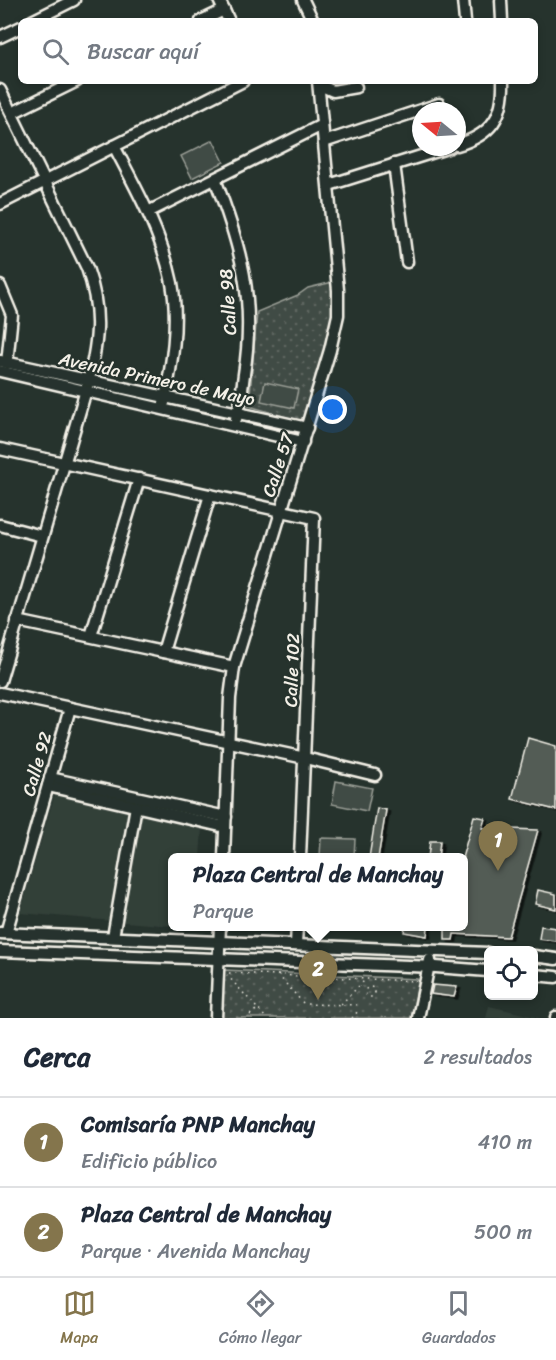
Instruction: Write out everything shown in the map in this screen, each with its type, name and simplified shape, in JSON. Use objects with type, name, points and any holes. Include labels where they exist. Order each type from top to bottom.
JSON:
[{"type":"street","points":[[38,18],[74,0]]},
{"type":"street","points":[[303,0],[312,18]]},
{"type":"street","points":[[463,0],[465,18]]},
{"type":"street","points":[[501,0],[502,18]]},
{"type":"street","points":[[205,18],[221,5]]},
{"type":"street","points":[[0,37],[18,28]]},
{"type":"street","points":[[12,113],[71,84]]},
{"type":"street","points":[[0,204],[237,84]]},
{"type":"street","name":"Calle 57","points":[[224,853],[234,667],[330,350],[338,309],[329,184],[318,84]]},
{"type":"street","points":[[320,84],[333,92],[356,87]]},
{"type":"street","points":[[466,142],[477,138],[492,125],[501,107],[503,84]]},
{"type":"street","points":[[0,90],[87,268],[95,295],[98,317],[98,340],[87,385],[2,665],[0,681]]},
{"type":"street","points":[[324,142],[412,113]]},
{"type":"street","points":[[148,212],[322,125]]},
{"type":"street","points":[[114,146],[148,212],[162,247],[172,285],[173,349],[163,409]]},
{"type":"street","points":[[329,184],[420,156]]},
{"type":"street","points":[[394,164],[407,262]]},
{"type":"street","name":"Calle 98","points":[[215,179],[240,253],[247,291],[248,348],[234,425]]},
{"type":"street","points":[[0,286],[12,315],[2,365]]},
{"type":"street","name":"Avenida Primero de Mayo","points":[[2,365],[87,385],[163,409],[303,442]]},
{"type":"street","name":"Avenida Primero de Mayo","points":[[87,385],[165,396],[307,428]]},
{"type":"street","points":[[0,449],[281,510]]},
{"type":"street","points":[[91,636],[139,479]]},
{"type":"street","points":[[163,652],[210,495]]},
{"type":"street","name":"Calle 102","points":[[281,510],[310,516],[315,521],[300,853]]},
{"type":"street","points":[[0,525],[42,536]]},
{"type":"street","points":[[17,621],[234,667]]},
{"type":"street","points":[[0,693],[375,775]]},
{"type":"street","name":"Calle 92","points":[[3,933],[70,708]]},
{"type":"street","points":[[49,782],[136,806],[226,822]]},
{"type":"street","points":[[49,782],[226,822]]},
{"type":"street","points":[[113,938],[136,806]]},
{"type":"street","points":[[216,1018],[220,931]]},
{"type":"street","points":[[296,944],[297,931]]},
{"type":"street","points":[[3,933],[484,953]]},
{"type":"street","points":[[418,1018],[432,950]]},
{"type":"street","points":[[0,951],[218,958],[484,971]]},
{"type":"street","points":[[538,957],[556,959]]},
{"type":"street","points":[[538,975],[556,976]]},
{"type":"path","points":[[225,973],[415,980],[417,984]]},
{"type":"path","points":[[225,973],[225,980]]},
{"type":"path","points":[[225,973],[266,1018]]},
{"type":"path","points":[[277,975],[304,1004],[359,1005]]},
{"type":"path","points":[[340,1005],[366,978]]},
{"type":"path","points":[[250,1015],[257,1008]]},
{"type":"path","points":[[352,1018],[359,1010]]},
{"type":"shaded area","points":[[213,140],[224,162],[192,178],[181,156]]},
{"type":"shaded area","points":[[333,282],[333,322],[308,410],[300,421],[249,406],[257,312],[298,295],[308,288]]},
{"type":"shaded area","points":[[265,382],[298,389],[294,408],[261,401]]},
{"type":"shaded area","points":[[336,781],[372,788],[367,811],[332,804]]},
{"type":"shaded area","points":[[55,793],[202,828],[200,853],[168,853],[168,926],[20,913]]},
{"type":"shaded area","points":[[321,838],[355,839],[354,853],[320,853]]},
{"type":"shaded area","points":[[224,970],[417,979],[418,983],[411,1018],[221,1018]]},
{"type":"shaded area","points":[[489,1006],[540,1018],[486,1018]]},
{"type":"building","points":[[528,738],[556,746],[556,810],[512,799]]},
{"type":"building","points":[[377,808],[386,810],[379,853],[370,853]]},
{"type":"building","points":[[474,816],[485,818],[482,828],[538,830],[508,937],[454,934],[453,940],[445,940],[445,931],[468,931],[468,853],[463,853]]},
{"type":"building","points":[[430,841],[440,841],[439,853],[429,853]]},
{"type":"building","points":[[538,890],[556,894],[556,909],[535,904]]},
{"type":"building","points":[[541,926],[556,928],[556,941],[539,939]]},
{"type":"building","points":[[404,931],[428,931],[427,936]]},
{"type":"building","points":[[433,985],[457,987],[454,997],[431,994]]},
{"type":"place","name":"Comisaría PNP Manchay","points":[[498,871]]},
{"type":"place","name":"Plaza Central de Manchay","points":[[318,1000]]}]
